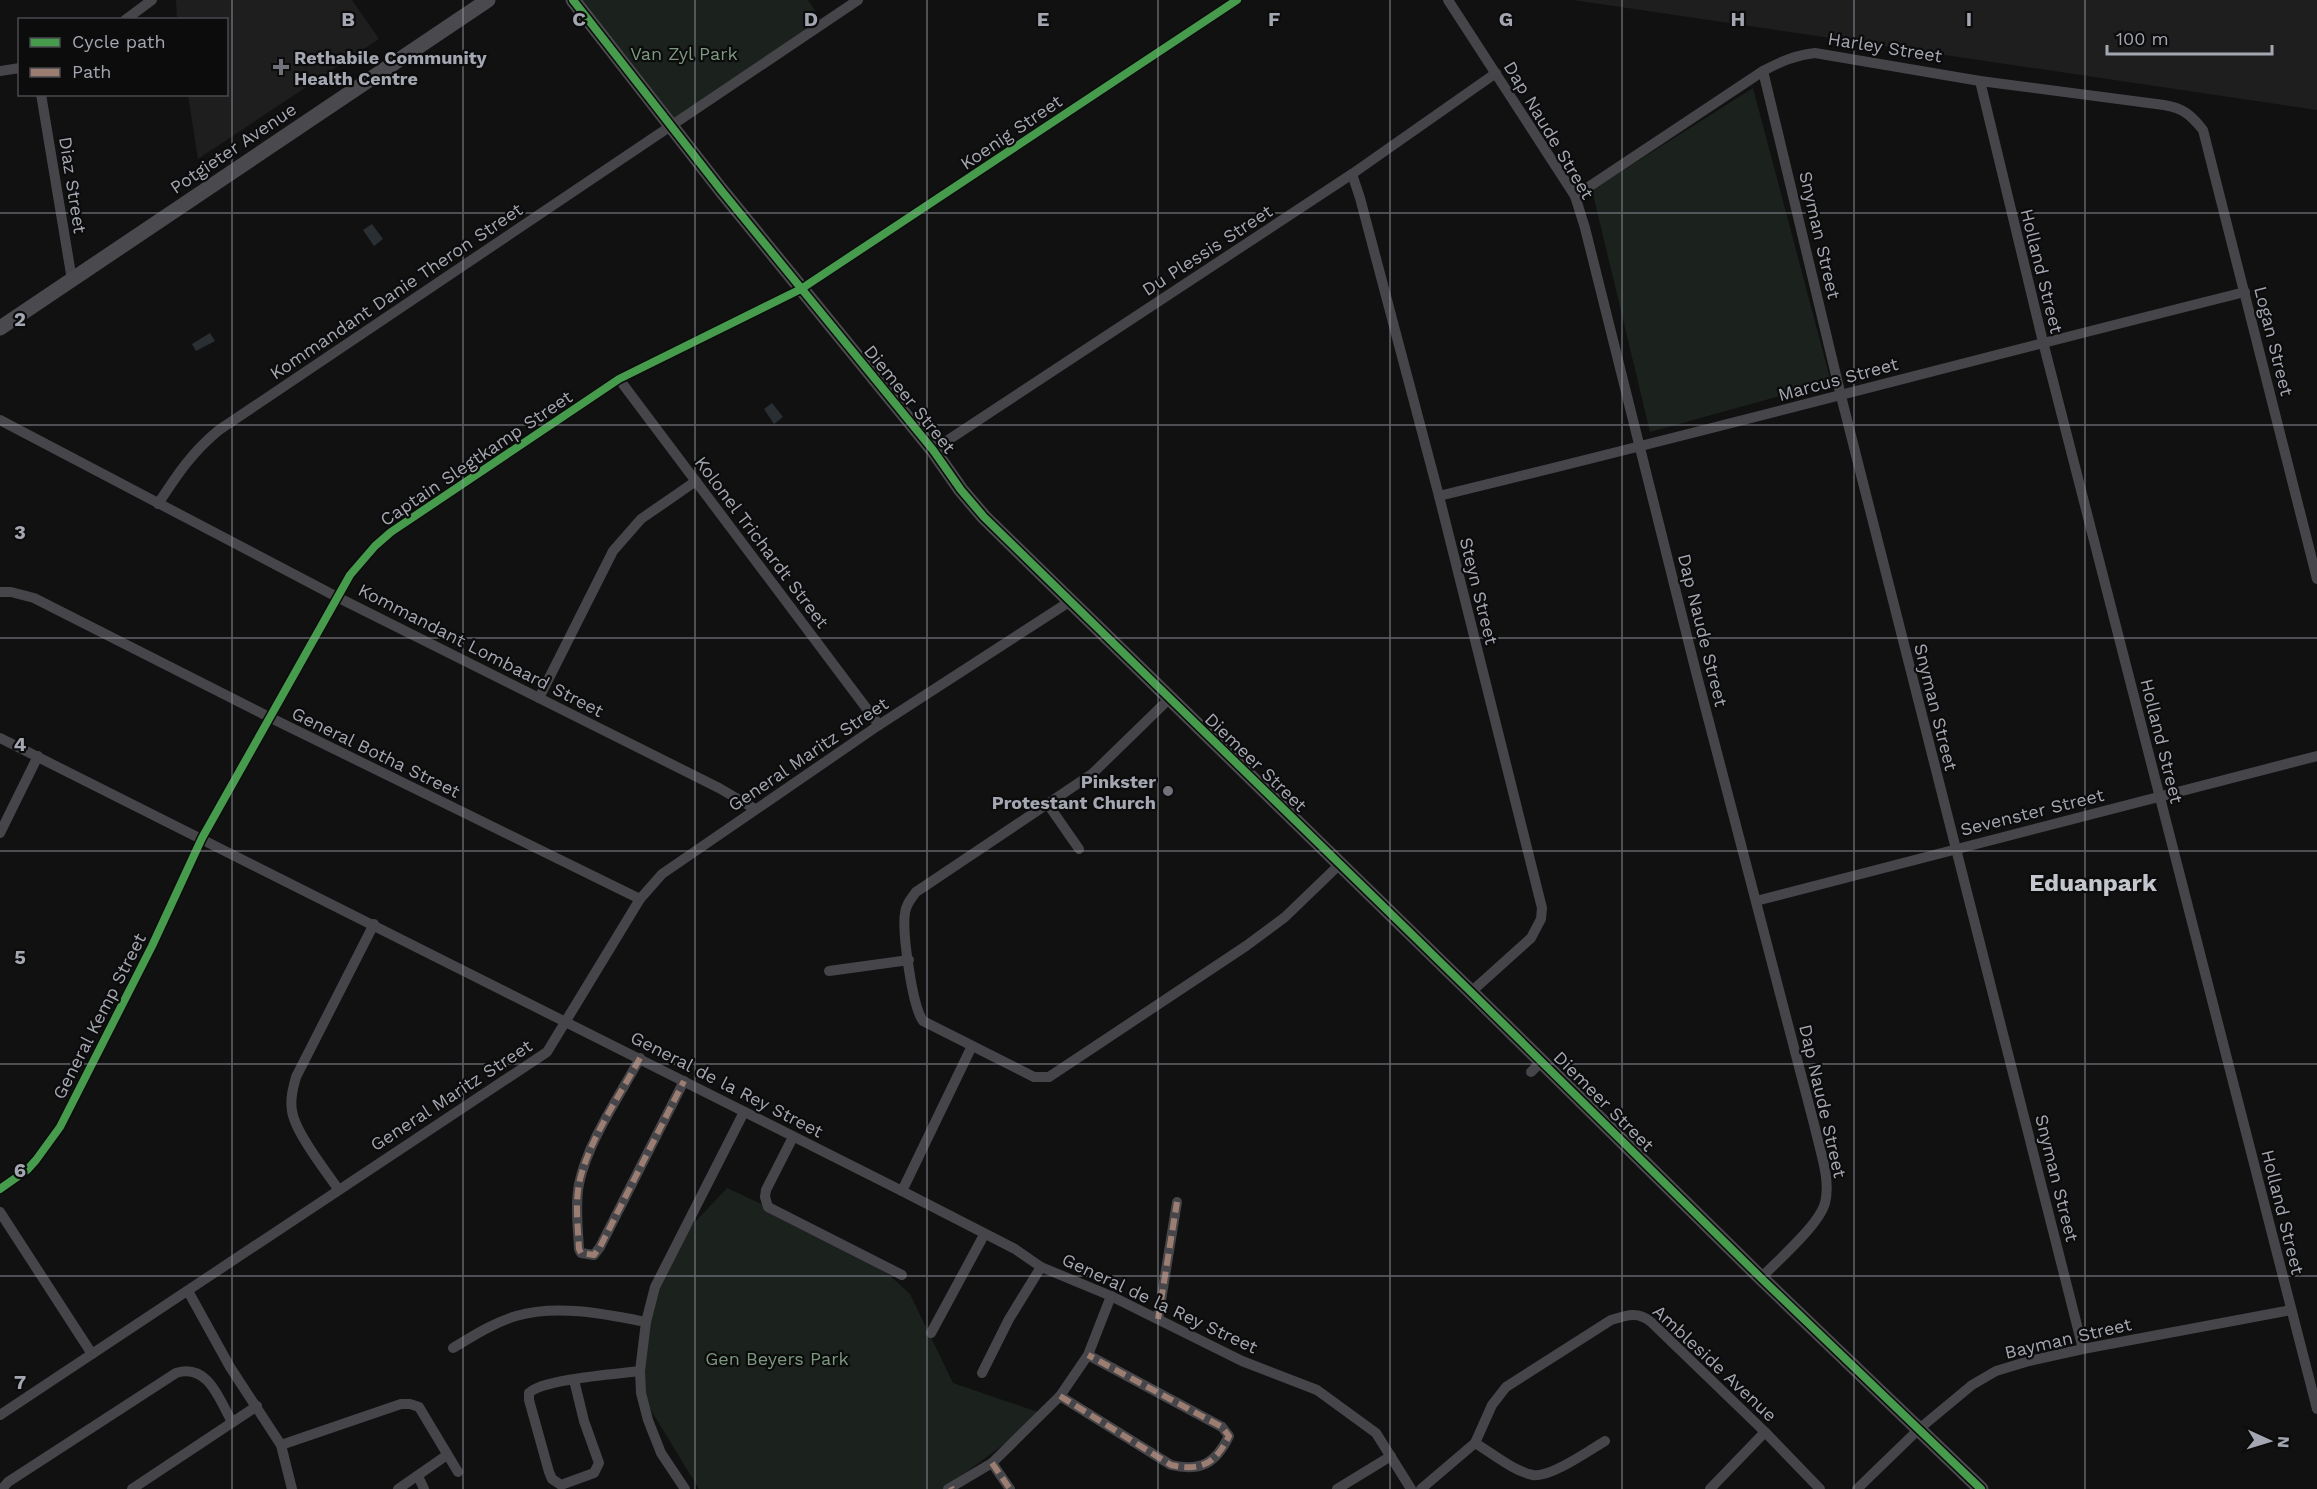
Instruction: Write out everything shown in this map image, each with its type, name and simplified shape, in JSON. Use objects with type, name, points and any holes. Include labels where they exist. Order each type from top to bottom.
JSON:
[{"type":"street","points":[[128,18],[153,0]]},
{"type":"street","name":"Potgieter Avenue","points":[[0,328],[488,0]]},
{"type":"street","name":"Diemeer Street","points":[[573,0],[801,289],[933,450],[973,505],[1069,602],[1471,992],[1537,1066],[1981,1489]]},
{"type":"street","name":"Kommandant Danie Theron Street","points":[[158,504],[188,459],[199,446],[219,430],[858,0]]},
{"type":"street","name":"Koenig Street","points":[[801,289],[1237,0]]},
{"type":"street","name":"Dap Naude Street","points":[[1448,0],[1575,196],[1615,341],[1640,447],[1815,1128],[1826,1176],[1825,1202],[1819,1217],[1761,1278]]},
{"type":"street","name":"Harley Street","points":[[1575,196],[1763,71],[1785,59],[1815,53],[1980,81],[2164,105],[2191,114]]},
{"type":"street","points":[[0,71],[18,68]]},
{"type":"street","name":"Snyman Street","points":[[1763,71],[1841,396],[2084,1349]]},
{"type":"street","name":"Du Plessis Street","points":[[933,450],[1352,174],[1496,73]]},
{"type":"street","name":"Holland Street","points":[[1980,81],[2043,342],[2317,1409]]},
{"type":"street","name":"Diaz Street","points":[[41,96],[72,280]]},
{"type":"street","name":"Logan Street","points":[[2191,114],[2203,130],[2317,579]]},
{"type":"street","name":"Steyn Street","points":[[1352,174],[1438,496],[1542,908],[1541,919],[1531,938],[1471,992]]},
{"type":"street","name":"Captain Slegtkamp Street","points":[[202,838],[337,597],[361,560],[390,532],[619,380],[801,289]]},
{"type":"street","name":"Marcus Street","points":[[1438,496],[1640,447],[2245,292]]},
{"type":"street","name":"Kolonel Trichardt Street","points":[[619,380],[879,725]]},
{"type":"street","name":"Kommandant Lombaard Street","points":[[0,420],[337,597],[719,788],[755,809]]},
{"type":"street","points":[[540,698],[613,551],[641,519],[696,481]]},
{"type":"street","name":"General Botha Street","points":[[0,592],[12,592],[34,598],[271,718],[640,899]]},
{"type":"street","name":"General Maritz Street","points":[[0,1415],[538,1058],[554,1043],[640,899],[671,866],[879,725],[1069,602]]},
{"type":"street","points":[[1169,699],[1098,768],[916,892],[907,904],[904,916],[912,988],[919,1016],[923,1021],[1034,1077],[1046,1078],[1056,1074],[1246,946],[1285,917],[1340,864]]},
{"type":"street","name":"General de la Rey Street","points":[[0,738],[902,1191],[1015,1249],[1041,1267],[1111,1296],[1242,1361],[1317,1390],[1371,1429],[1411,1489]]},
{"type":"street","points":[[0,833],[38,756]]},
{"type":"street","name":"Sevenster Street","points":[[1756,901],[2317,756]]},
{"type":"street","points":[[1047,804],[1079,849]]},
{"type":"street","name":"General Kemp Street","points":[[0,1189],[27,1170],[60,1127],[152,946],[202,838]]},
{"type":"street","points":[[338,1189],[294,1120],[291,1100],[296,1077],[374,924]]},
{"type":"street","points":[[829,971],[909,960]]},
{"type":"street","points":[[902,1191],[972,1046]]},
{"type":"street","points":[[640,1058],[590,1150],[584,1167],[578,1195],[581,1253],[593,1255],[600,1247],[684,1081]]},
{"type":"street","points":[[685,1489],[655,1440],[642,1394],[640,1371],[646,1322],[655,1287],[744,1112]]},
{"type":"street","points":[[793,1137],[766,1190],[768,1207],[902,1275]]},
{"type":"street","points":[[1158,1319],[1177,1203]]},
{"type":"street","points":[[0,1212],[92,1354]]},
{"type":"street","points":[[931,1333],[984,1234]]},
{"type":"street","points":[[982,1373],[1009,1319],[1041,1267]]},
{"type":"street","points":[[188,1291],[231,1367],[281,1445],[292,1489]]},
{"type":"street","points":[[950,1488],[992,1463],[1060,1396],[1088,1355],[1111,1296]]},
{"type":"street","name":"Bayman Street","points":[[1857,1489],[1919,1429],[1972,1385],[1996,1371],[2084,1349],[2291,1310]]},
{"type":"street","points":[[453,1348],[497,1324],[529,1313],[570,1312],[608,1315],[646,1322]]},
{"type":"street","name":"Ambleside Avenue","points":[[1421,1489],[1475,1443],[1491,1405],[1506,1387],[1611,1320],[1630,1314],[1643,1316],[1652,1322],[1820,1489]]},
{"type":"street","points":[[1060,1396],[1171,1465],[1200,1467],[1218,1454],[1229,1436],[1222,1427],[1088,1355]]},
{"type":"street","points":[[2,1489],[8,1482],[181,1371],[196,1372],[208,1379],[232,1422]]},
{"type":"street","points":[[574,1380],[584,1421],[599,1463],[594,1473],[561,1485],[552,1479],[549,1472],[528,1396],[537,1387],[574,1380],[640,1371]]},
{"type":"street","points":[[281,1445],[400,1404],[410,1404],[421,1410],[458,1472]]},
{"type":"street","points":[[132,1489],[257,1406]]},
{"type":"street","points":[[1710,1489],[1765,1432]]},
{"type":"street","points":[[1475,1443],[1518,1469],[1540,1475],[1605,1441]]},
{"type":"street","points":[[398,1489],[447,1455]]},
{"type":"street","points":[[1337,1489],[1390,1456]]},
{"type":"street","points":[[992,1463],[1010,1489]]},
{"type":"street","points":[[418,1476],[424,1489]]},
{"type":"shaded area","name":"Rethabile Community Health Centre","points":[[176,0],[352,0],[379,39],[198,159],[188,96],[228,96],[228,18],[177,18]]},
{"type":"shaded area","points":[[1573,0],[2317,0],[2317,110]]},
{"type":"shaded area","points":[[372,224],[383,239],[374,246],[363,230]]},
{"type":"shaded area","points":[[210,333],[215,341],[196,351],[192,344]]},
{"type":"shaded area","points":[[772,403],[783,417],[774,424],[764,409]]},
{"type":"green space","name":"Van Zyl Park","points":[[573,0],[808,0],[823,23],[671,125]]},
{"type":"green space","points":[[1753,88],[1831,382],[1650,432],[1592,190]]},
{"type":"green space","name":"Gen Beyers Park","points":[[727,1188],[872,1259],[910,1294],[953,1383],[1044,1414],[944,1489],[699,1489],[641,1394],[649,1305],[680,1238]]},
{"type":"marked path","points":[[640,1058],[605,1120],[583,1168],[577,1200],[581,1253],[594,1255],[600,1247],[684,1081]]},
{"type":"marked path","points":[[1158,1319],[1177,1202]]},
{"type":"marked path","points":[[1060,1396],[1171,1465],[1199,1466],[1219,1453],[1229,1436],[1222,1427],[1088,1355]]},
{"type":"marked path","points":[[992,1463],[1010,1489]]},
{"type":"cycle path","points":[[573,0],[721,190],[933,450],[961,490],[984,517],[1761,1278],[1981,1489]]},
{"type":"cycle path","points":[[0,1189],[27,1170],[60,1127],[152,946],[202,838],[350,575],[375,546],[391,532],[619,379],[801,289],[1237,0]]},
{"type":"place","name":"Rethabile Community Health Centre","points":[[281,67]]},
{"type":"place","name":"Pinkster Protestant Church","points":[[1168,791]]},
{"type":"district","name":"Eduanpark","points":[[2093,883]]}]
